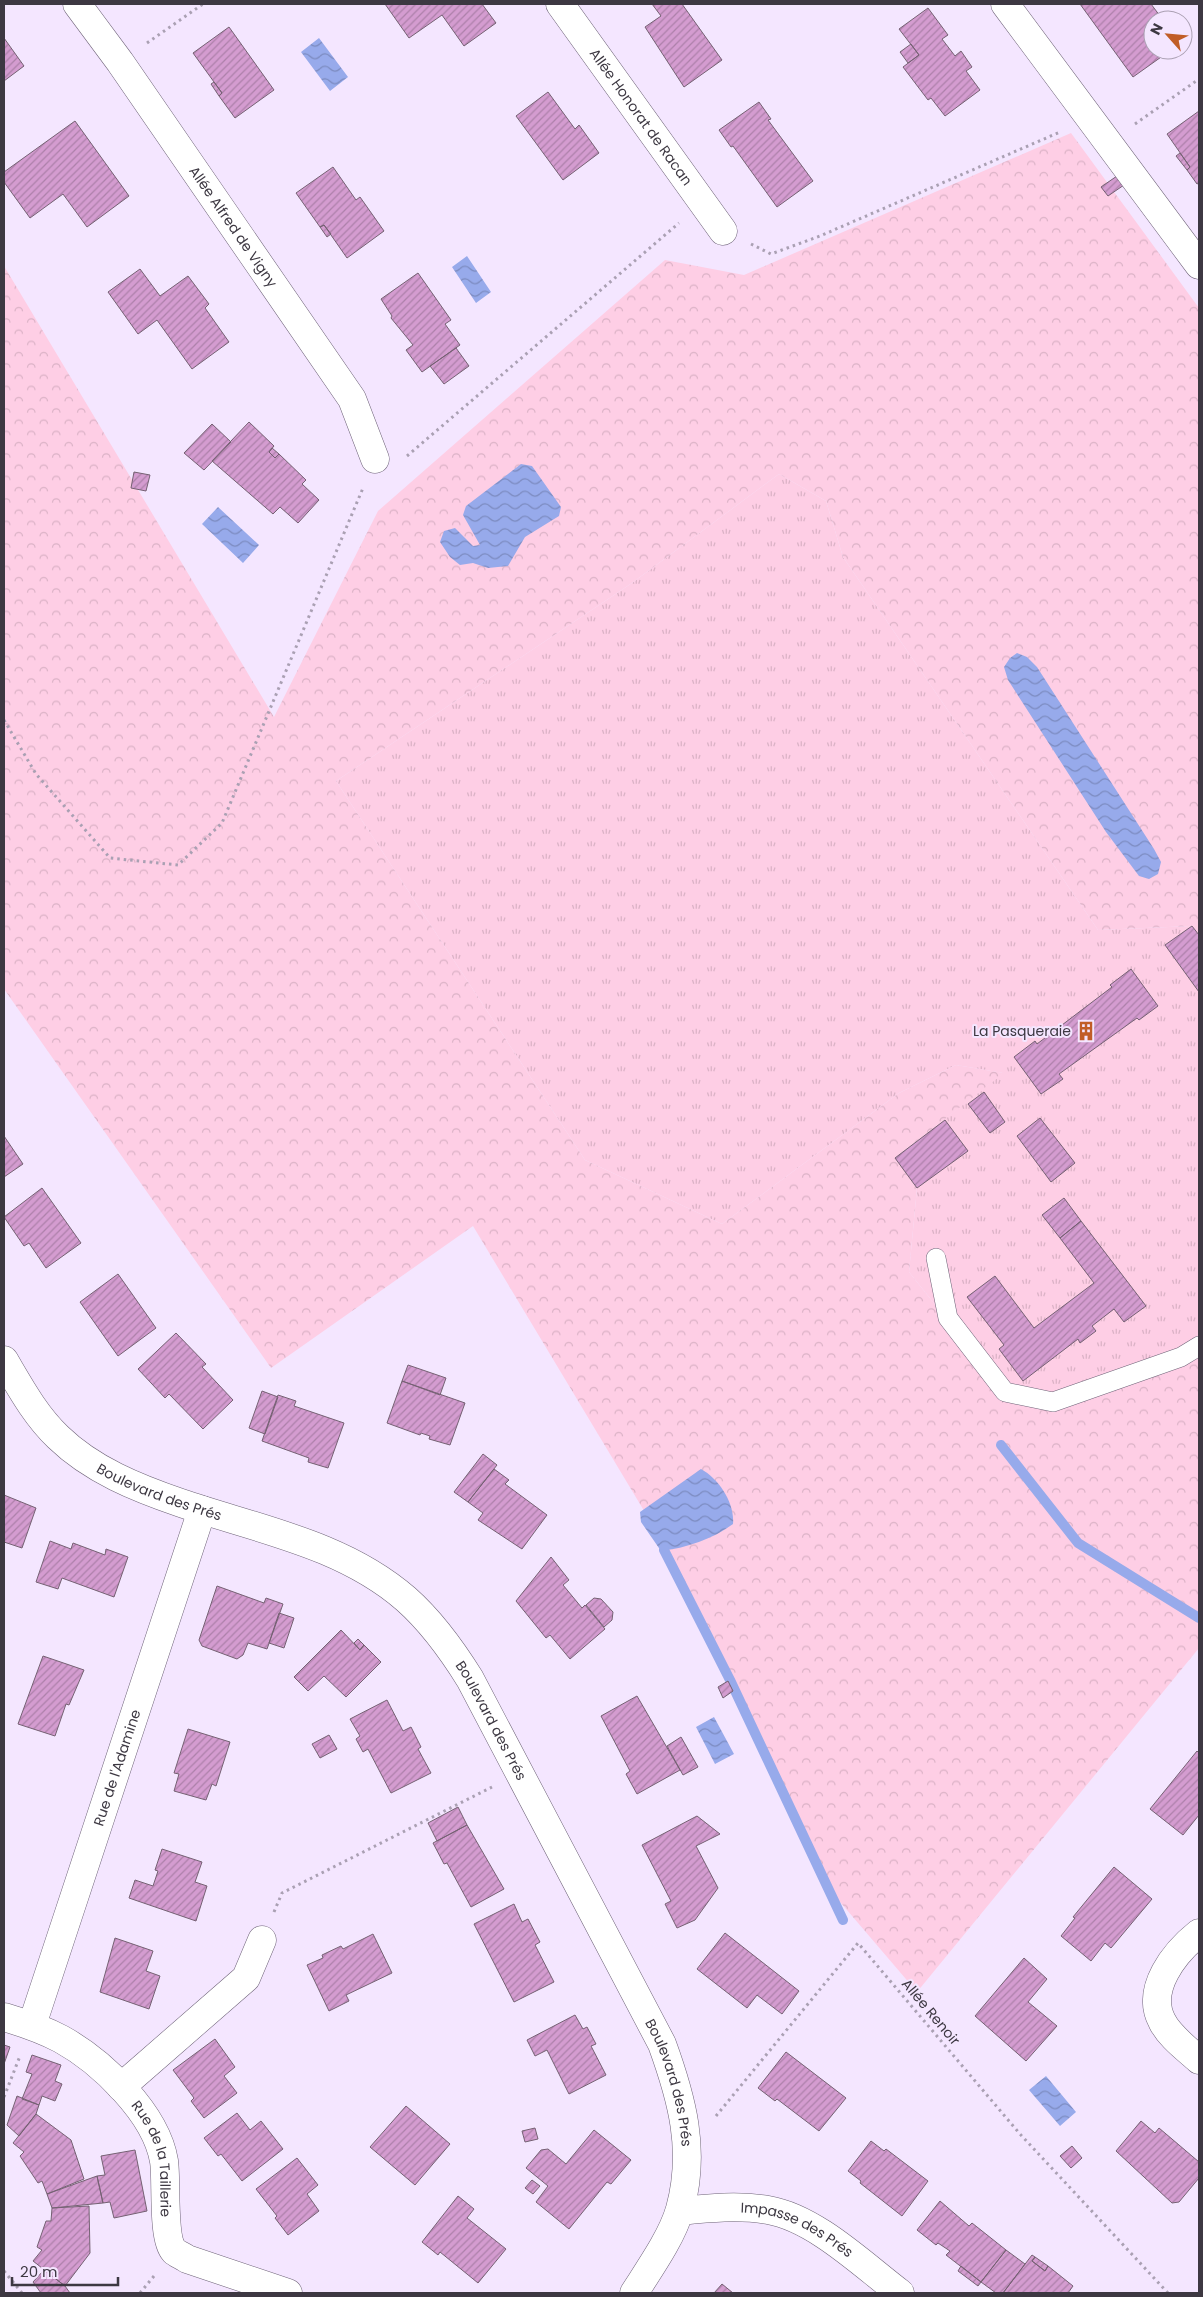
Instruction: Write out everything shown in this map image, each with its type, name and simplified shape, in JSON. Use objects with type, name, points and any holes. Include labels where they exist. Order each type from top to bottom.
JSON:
[{"type":"street","name":"Allée Alfred de Vigny","points":[[77,4],[120,62],[352,399],[375,458]]},
{"type":"street","name":"Allée Honorat de Racan","points":[[560,4],[723,230]]},
{"type":"street","points":[[1005,4],[1110,142],[1199,265]]},
{"type":"street","name":"Boulevard des Prés","points":[[4,1360],[35,1412],[74,1451],[117,1478],[202,1510],[281,1534],[335,1555],[376,1578],[406,1599],[449,1645],[470,1678],[662,2044],[679,2090],[688,2150],[680,2211],[657,2258],[634,2293]]},
{"type":"street","name":"Rue de l'Adamine","points":[[32,2025],[202,1510]]},
{"type":"street","points":[[1199,1933],[1172,1961],[1163,1975],[1157,2003],[1161,2021],[1199,2060]]},
{"type":"street","points":[[121,2087],[246,1978],[262,1940]]},
{"type":"street","name":"Rue de la Taillerie","points":[[4,2017],[32,2025],[62,2039],[98,2066],[141,2109],[153,2131],[164,2160],[168,2239],[174,2251],[187,2259],[288,2293]]},
{"type":"street","name":"Impasse des Prés","points":[[680,2211],[741,2208],[769,2210],[800,2220],[840,2246],[900,2293]]},
{"type":"lane","points":[[936,1258],[948,1318],[1005,1392],[1053,1402],[1181,1357],[1199,1346]]},
{"type":"path","points":[[120,62],[203,4]]},
{"type":"path","points":[[1110,142],[1199,78]]},
{"type":"path","points":[[723,230],[771,254],[820,236],[1014,154],[1090,118]]},
{"type":"path","points":[[4,720],[36,774],[110,858],[178,865],[222,823],[375,458],[405,457],[702,203]]},
{"type":"path","points":[[262,1940],[282,1893],[518,1772]]},
{"type":"path","name":"Allée Renoir","points":[[688,2150],[858,1943],[1020,2134],[1168,2293]]},
{"type":"path","points":[[4,2097],[32,2025]]},
{"type":"path","points":[[4,2271],[22,2293]]},
{"type":"green space","points":[[1071,133],[1199,308],[1199,935],[1192,926],[1098,930],[843,557],[826,501],[779,474],[632,583],[336,781],[585,1160],[722,1224],[899,1093],[956,1065],[1004,1073],[895,1158],[917,1188],[909,1272],[1005,1392],[1053,1402],[1199,1346],[1199,1648],[917,1992],[823,1882],[658,1534],[473,1226],[271,1368],[4,989],[4,266],[274,717],[378,511],[665,260],[744,275]]},
{"type":"green space","points":[[779,474],[826,501],[843,557],[1098,930],[1192,926],[1199,935],[1199,1346],[1053,1402],[1005,1392],[909,1272],[917,1188],[895,1158],[1003,1073],[956,1065],[899,1093],[722,1224],[585,1160],[336,781],[632,583]]},
{"type":"water","points":[[319,38],[348,77],[330,91],[301,52]]},
{"type":"water","points":[[467,256],[491,292],[476,303],[452,267]]},
{"type":"water","points":[[521,464],[532,466],[561,507],[559,516],[525,537],[508,566],[488,568],[473,563],[460,565],[450,557],[440,542],[444,531],[455,528],[473,546],[480,545],[463,515],[466,506]]},
{"type":"water","points":[[218,507],[259,545],[243,563],[202,524]]},
{"type":"water","points":[[1017,653],[1027,657],[1037,667],[1154,849],[1161,862],[1158,874],[1149,879],[1139,876],[1106,832],[1008,680],[1004,667],[1010,658]]},
{"type":"water","points":[[701,1469],[720,1485],[731,1508],[733,1524],[699,1542],[661,1551],[641,1522],[640,1512]]},
{"type":"water","points":[[714,1717],[734,1754],[715,1764],[696,1727]]},
{"type":"water","points":[[1046,2076],[1076,2112],[1060,2126],[1029,2090]]},
{"type":"building","points":[[385,4],[482,4],[496,23],[464,46],[442,15],[409,38]]},
{"type":"building","points":[[652,4],[682,4],[722,60],[684,87],[645,27],[661,16]]},
{"type":"building","points":[[1080,4],[1151,4],[1156,10],[1143,10],[1143,60],[1157,60],[1133,77]]},
{"type":"building","points":[[928,8],[948,35],[942,39],[955,56],[961,51],[972,67],[966,71],[980,90],[945,116],[931,98],[928,100],[903,67],[919,55],[899,29]]},
{"type":"building","points":[[229,27],[274,90],[235,118],[219,96],[222,93],[193,53]]},
{"type":"building","points":[[4,38],[24,66],[4,81]]},
{"type":"building","points":[[911,44],[919,55],[908,63],[900,52]]},
{"type":"building","points":[[214,82],[222,93],[219,96],[211,84]]},
{"type":"building","points":[[548,92],[575,129],[579,125],[599,153],[563,180],[516,116]]},
{"type":"building","points":[[759,102],[771,119],[768,120],[813,181],[777,207],[733,146],[731,147],[719,130]]},
{"type":"building","points":[[1199,111],[1199,183],[1197,184],[1187,170],[1190,167],[1167,134]]},
{"type":"building","points":[[75,121],[129,196],[87,227],[63,194],[30,218],[4,182],[4,172]]},
{"type":"building","points":[[1180,153],[1190,167],[1187,170],[1176,156]]},
{"type":"building","points":[[333,167],[356,200],[360,197],[384,231],[347,258],[324,225],[320,227],[296,193]]},
{"type":"building","points":[[1117,176],[1124,185],[1108,196],[1101,187]]},
{"type":"building","points":[[324,225],[331,234],[327,237],[320,227]]},
{"type":"building","points":[[140,269],[160,296],[188,276],[209,304],[205,308],[229,342],[192,369],[157,320],[138,334],[108,292]]},
{"type":"building","points":[[418,273],[451,320],[445,324],[460,345],[422,372],[406,350],[413,345],[391,318],[392,316],[381,299]]},
{"type":"building","points":[[456,348],[469,366],[444,384],[430,366]]},
{"type":"building","points":[[249,422],[274,446],[269,452],[275,458],[279,454],[306,480],[302,484],[319,500],[298,523],[280,507],[273,514],[212,461]]},
{"type":"building","points":[[212,424],[231,442],[204,470],[184,453]]},
{"type":"building","points":[[272,448],[279,454],[275,458],[269,452]]},
{"type":"building","points":[[134,472],[150,475],[146,491],[131,488]]},
{"type":"building","points":[[1192,926],[1199,935],[1199,992],[1165,945]]},
{"type":"building","name":"La Pasqueraie","points":[[1131,969],[1158,1006],[1139,1020],[1137,1018],[1059,1074],[1063,1079],[1041,1094],[1014,1057],[1035,1041],[1037,1044],[1112,987],[1110,985]]},
{"type":"building","points":[[984,1092],[1005,1122],[990,1133],[968,1104]]},
{"type":"building","points":[[1040,1118],[1075,1163],[1051,1182],[1017,1136]]},
{"type":"building","points":[[945,1120],[968,1151],[917,1188],[895,1158]]},
{"type":"building","points":[[4,1136],[23,1164],[4,1177]]},
{"type":"building","points":[[42,1188],[81,1243],[46,1268],[29,1243],[24,1246],[4,1217]]},
{"type":"building","points":[[1064,1198],[1081,1221],[1060,1238],[1042,1215]]},
{"type":"building","points":[[1081,1221],[1146,1306],[1124,1322],[1114,1309],[1092,1326],[1096,1331],[1080,1343],[1078,1339],[1023,1381],[999,1349],[1004,1345],[967,1297],[995,1276],[1034,1328],[1094,1283],[1060,1238]]},
{"type":"building","points":[[118,1274],[156,1328],[118,1356],[80,1302]]},
{"type":"building","points":[[176,1333],[206,1364],[202,1367],[233,1400],[203,1429],[169,1394],[165,1398],[138,1369]]},
{"type":"building","points":[[408,1365],[446,1378],[440,1395],[402,1381]]},
{"type":"building","points":[[402,1381],[465,1403],[450,1445],[429,1439],[430,1436],[421,1433],[420,1435],[387,1423]]},
{"type":"building","points":[[262,1391],[278,1397],[265,1434],[249,1428]]},
{"type":"building","points":[[278,1395],[296,1401],[294,1406],[344,1423],[328,1468],[308,1462],[309,1458],[262,1441]]},
{"type":"building","points":[[483,1454],[497,1465],[468,1502],[454,1492]]},
{"type":"building","points":[[494,1469],[509,1480],[505,1484],[547,1515],[522,1549],[478,1520],[483,1513],[468,1502]]},
{"type":"building","points":[[4,1495],[36,1508],[22,1548],[4,1542]]},
{"type":"building","points":[[50,1541],[71,1549],[73,1543],[105,1555],[106,1549],[128,1557],[114,1597],[62,1578],[58,1589],[36,1582]]},
{"type":"building","points":[[551,1557],[569,1580],[563,1585],[582,1608],[585,1605],[605,1629],[570,1659],[550,1635],[546,1638],[516,1601]]},
{"type":"building","points":[[217,1586],[264,1603],[266,1598],[283,1604],[267,1649],[248,1643],[243,1655],[237,1659],[202,1646],[199,1640]]},
{"type":"building","points":[[594,1598],[601,1599],[613,1612],[612,1620],[604,1627],[586,1605]]},
{"type":"building","points":[[279,1613],[294,1618],[284,1648],[269,1643]]},
{"type":"building","points":[[341,1630],[360,1650],[364,1645],[381,1662],[346,1697],[324,1676],[308,1691],[294,1677]]},
{"type":"building","points":[[358,1639],[364,1645],[360,1650],[354,1643]]},
{"type":"building","points":[[43,1656],[84,1670],[69,1705],[66,1704],[55,1736],[18,1724]]},
{"type":"building","points":[[728,1681],[733,1691],[723,1698],[718,1687]]},
{"type":"building","points":[[637,1696],[680,1770],[637,1794],[626,1774],[630,1771],[601,1716]]},
{"type":"building","points":[[387,1700],[403,1731],[411,1727],[421,1747],[418,1749],[431,1773],[391,1793],[368,1749],[363,1752],[356,1739],[360,1736],[350,1719]]},
{"type":"building","points":[[188,1729],[230,1742],[216,1786],[212,1784],[206,1800],[174,1791],[179,1774],[174,1773]]},
{"type":"building","points":[[329,1735],[337,1749],[320,1758],[312,1744]]},
{"type":"building","points":[[681,1737],[698,1767],[683,1775],[667,1746]]},
{"type":"building","points":[[1197,1751],[1199,1753],[1199,1815],[1183,1835],[1150,1809]]},
{"type":"building","points":[[458,1807],[467,1825],[437,1841],[428,1823]]},
{"type":"building","points":[[697,1816],[720,1834],[696,1846],[718,1888],[695,1920],[677,1928],[665,1904],[671,1901],[642,1845]]},
{"type":"building","points":[[467,1825],[504,1889],[471,1907],[447,1863],[444,1864],[433,1843]]},
{"type":"building","points":[[162,1849],[202,1862],[195,1882],[207,1886],[196,1921],[129,1898],[135,1880],[153,1886],[158,1871],[155,1870]]},
{"type":"building","points":[[1114,1867],[1152,1899],[1111,1948],[1105,1943],[1091,1961],[1061,1936],[1075,1918],[1073,1917]]},
{"type":"building","points":[[514,1904],[522,1922],[528,1919],[540,1942],[535,1945],[554,1982],[514,2002],[474,1924]]},
{"type":"building","points":[[725,1933],[799,1991],[782,2014],[757,1995],[747,2008],[697,1969]]},
{"type":"building","points":[[373,1934],[392,1973],[346,1995],[349,2001],[329,2011],[307,1965],[323,1958],[322,1955],[341,1946],[343,1949]]},
{"type":"building","points":[[115,1938],[153,1951],[146,1971],[160,1976],[149,2009],[100,1992]]},
{"type":"building","points":[[1024,1958],[1047,1979],[1028,2002],[1057,2026],[1026,2061],[975,2016]]},
{"type":"building","points":[[575,2015],[583,2029],[587,2027],[596,2044],[591,2046],[606,2075],[569,2094],[547,2050],[535,2056],[527,2040]]},
{"type":"building","points":[[215,2039],[235,2067],[224,2076],[237,2093],[204,2118],[191,2101],[194,2098],[173,2070]]},
{"type":"building","points":[[4,2045],[10,2047],[4,2064]]},
{"type":"building","points":[[786,2052],[846,2098],[819,2131],[777,2099],[775,2101],[758,2088]]},
{"type":"building","points":[[32,2055],[61,2065],[55,2081],[62,2084],[55,2101],[42,2096],[39,2105],[22,2099],[32,2074],[26,2072]]},
{"type":"building","points":[[17,2096],[39,2105],[36,2114],[19,2136],[7,2125]]},
{"type":"building","points":[[406,2106],[450,2144],[415,2185],[370,2147]]},
{"type":"building","points":[[237,2113],[250,2130],[261,2121],[283,2149],[242,2181],[221,2154],[218,2156],[204,2138]]},
{"type":"building","points":[[36,2114],[71,2140],[84,2179],[47,2194],[42,2181],[38,2183],[20,2156],[24,2152],[13,2143]]},
{"type":"building","points":[[1141,2121],[1155,2133],[1159,2128],[1199,2162],[1199,2178],[1179,2202],[1172,2203],[1116,2151]]},
{"type":"building","points":[[535,2128],[538,2139],[525,2142],[522,2131]]},
{"type":"building","points":[[594,2130],[631,2160],[611,2184],[607,2182],[569,2229],[536,2202],[548,2186],[526,2168],[541,2150],[548,2149],[566,2164]]},
{"type":"building","points":[[871,2141],[884,2151],[886,2149],[928,2181],[902,2216],[860,2183],[861,2181],[848,2171]]},
{"type":"building","points":[[1072,2146],[1082,2158],[1071,2168],[1060,2156]]},
{"type":"building","points":[[135,2150],[147,2211],[114,2218],[110,2202],[103,2203],[97,2176],[105,2175],[101,2156]]},
{"type":"building","points":[[297,2158],[318,2185],[307,2194],[319,2211],[288,2235],[275,2218],[277,2216],[256,2189]]},
{"type":"building","points":[[97,2176],[103,2203],[52,2208],[47,2194]]},
{"type":"building","points":[[532,2180],[540,2186],[533,2194],[525,2188]]},
{"type":"building","points":[[458,2196],[474,2209],[467,2218],[506,2249],[478,2283],[440,2252],[438,2255],[422,2242]]},
{"type":"building","points":[[940,2201],[969,2226],[972,2223],[1006,2250],[981,2282],[946,2255],[950,2251],[938,2243],[936,2245],[917,2230]]},
{"type":"building","points":[[89,2206],[90,2253],[65,2286],[33,2261],[42,2250],[37,2247],[46,2221],[51,2221],[52,2208]]},
{"type":"building","points":[[1006,2250],[1025,2264],[1003,2293],[996,2293],[981,2282]]},
{"type":"building","points":[[1032,2255],[1035,2257],[1032,2261],[1045,2271],[1048,2266],[1073,2286],[1068,2293],[1003,2293]]},
{"type":"building","points":[[1035,2257],[1048,2266],[1045,2271],[1032,2261]]},
{"type":"building","points":[[961,2266],[981,2282],[978,2286],[958,2271]]},
{"type":"building","points":[[44,2270],[65,2286],[70,2293],[41,2293],[33,2282]]},
{"type":"building","points":[[722,2284],[733,2293],[714,2293]]},
{"type":"waterway","points":[[1001,1445],[1078,1543],[1199,1618]]},
{"type":"waterway","points":[[664,1550],[730,1680],[843,1920]]},
{"type":"place","name":"La Pasqueraie","points":[[1086,1031]]}]
